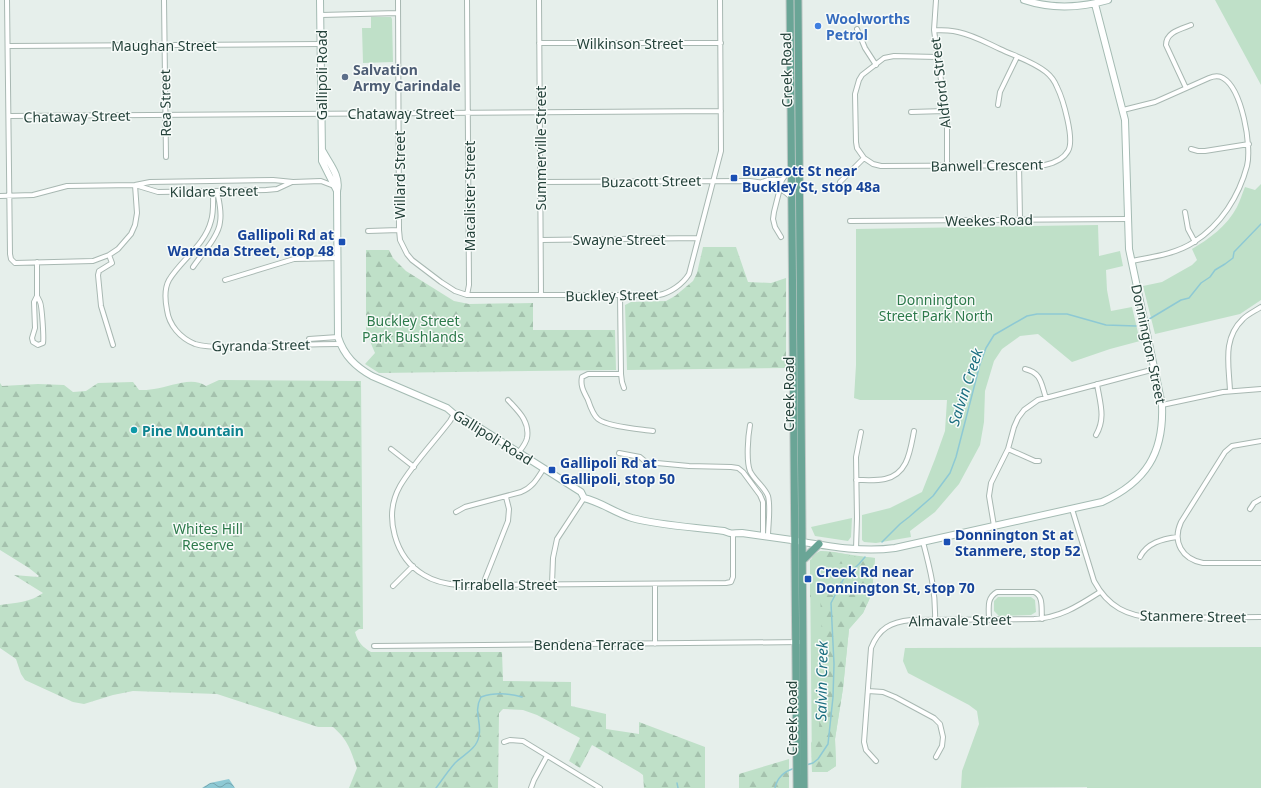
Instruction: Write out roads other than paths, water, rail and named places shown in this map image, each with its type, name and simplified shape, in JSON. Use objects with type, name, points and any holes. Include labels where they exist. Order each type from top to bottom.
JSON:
[{"type":"main road","name":"Creek Road","points":[[790,0],[797,788]]},
{"type":"main road","name":"Creek Road","points":[[798,0],[804,788]]},
{"type":"main road","points":[[803,560],[819,544]]},
{"type":"street","points":[[8,0],[8,116],[11,259],[15,263],[93,261],[109,255],[118,249],[131,234],[135,225],[137,212],[135,185]]},
{"type":"street","name":"Rea Street","points":[[164,0],[166,157]]},
{"type":"street","name":"Gallipoli Road","points":[[320,0],[322,161],[336,188],[338,337],[345,354],[354,364],[372,376],[447,408],[454,414],[461,416],[581,492],[584,498],[592,500],[631,518],[724,531],[733,535],[741,533],[803,541]]},
{"type":"street","name":"Willard Street","points":[[398,0],[399,230]]},
{"type":"street","name":"Macalister Street","points":[[467,0],[469,285],[467,295]]},
{"type":"street","name":"Summerville Street","points":[[539,0],[541,295]]},
{"type":"street","name":"Buckley Street","points":[[399,230],[400,240],[407,254],[412,260],[455,291],[467,295],[668,294],[689,274],[721,151],[720,0]]},
{"type":"street","name":"Aldford Street","points":[[936,0],[934,30],[947,124],[947,166]]},
{"type":"street","points":[[1024,0],[1038,4],[1064,6],[1082,6],[1108,0]]},
{"type":"street","name":"Donnington Street","points":[[803,541],[856,549],[887,549],[1072,510],[1102,502],[1127,489],[1138,479],[1151,461],[1161,437],[1162,405],[1130,261],[1126,129],[1123,110],[1095,4]]},
{"type":"street","points":[[321,15],[398,13]]},
{"type":"street","points":[[1186,88],[1166,42],[1170,34],[1191,25]]},
{"type":"street","points":[[857,29],[865,48],[876,65]]},
{"type":"street","name":"Banwell Crescent","points":[[864,158],[873,164],[881,166],[1045,165],[1055,163],[1064,157],[1069,150],[1071,142],[1070,134],[1059,94],[1053,80],[1041,68],[974,37],[959,32],[934,30]]},
{"type":"street","name":"Wilkinson Street","points":[[539,43],[721,43]]},
{"type":"street","name":"Maughan Street","points":[[8,46],[321,44]]},
{"type":"street","points":[[840,182],[864,158],[857,148],[856,142],[856,89],[862,75],[884,58],[894,56],[937,57]]},
{"type":"street","points":[[998,105],[1002,86],[1017,56]]},
{"type":"street","points":[[1123,110],[1155,102],[1209,78],[1217,76],[1223,78],[1229,83],[1238,100],[1242,109],[1249,144],[1247,166],[1235,196],[1222,217],[1214,226],[1195,242],[1170,253],[1130,261]]},
{"type":"street","name":"Chataway Street","points":[[8,116],[721,111]]},
{"type":"street","points":[[911,112],[945,111]]},
{"type":"street","points":[[1191,149],[1205,151],[1249,144]]},
{"type":"street","name":"Gallipoli Road","points":[[322,150],[337,176],[339,184],[336,188]]},
{"type":"street","points":[[1019,164],[1020,219]]},
{"type":"street","points":[[781,237],[776,230],[773,219],[782,180],[792,165]]},
{"type":"street","points":[[321,181],[326,177],[328,172]]},
{"type":"street","name":"Kildare Street","points":[[0,196],[32,195],[67,186],[135,185],[150,182],[273,180],[293,182],[321,181],[336,188]]},
{"type":"street","name":"Buzacott Street","points":[[762,182],[768,180],[782,180]]},
{"type":"street","name":"Kildare Street","points":[[135,185],[158,192],[215,191],[266,190],[277,188],[293,182]]},
{"type":"street","name":"Buzacott Street","points":[[540,182],[762,182],[780,188],[792,198]]},
{"type":"street","points":[[193,267],[217,233],[220,223],[221,212],[215,191]]},
{"type":"street","name":"Gyranda Street","points":[[215,191],[212,221],[199,243],[173,274],[168,282],[165,292],[167,313],[178,333],[194,344],[206,347],[340,344]]},
{"type":"street","points":[[1185,212],[1188,228],[1195,242]]},
{"type":"street","name":"Weekes Road","points":[[850,221],[1128,219]]},
{"type":"street","points":[[368,230],[399,230]]},
{"type":"street","name":"Swayne Street","points":[[541,240],[698,238]]},
{"type":"street","points":[[109,255],[112,262],[99,271],[98,275],[101,306],[113,345]]},
{"type":"street","points":[[225,280],[294,259],[338,258]]},
{"type":"street","points":[[37,262],[37,296],[40,302],[42,332],[44,339],[43,343],[38,345],[33,342],[32,338],[34,328],[34,302],[37,296]]},
{"type":"street","points":[[620,295],[621,374],[624,388]]},
{"type":"street","points":[[1230,391],[1228,344],[1236,326],[1244,318],[1260,310]]},
{"type":"street","points":[[309,338],[338,337]]},
{"type":"street","points":[[1025,369],[1037,374],[1040,378],[1046,398]]},
{"type":"street","points":[[994,526],[990,505],[991,483],[1008,449],[1014,427],[1024,410],[1038,400],[1155,369]]},
{"type":"street","points":[[621,374],[588,374],[582,377],[580,384],[594,414],[598,419],[604,422],[628,428],[653,431]]},
{"type":"street","points":[[1096,436],[1101,427],[1102,418],[1097,384]]},
{"type":"street","points":[[1162,405],[1230,391],[1261,389]]},
{"type":"street","points":[[508,400],[525,420],[527,429],[527,439],[519,452]]},
{"type":"street","name":"Tirrabella Street","points":[[454,414],[400,487],[393,513],[395,537],[406,558],[423,575],[436,581],[459,586],[726,583],[731,582],[733,577],[733,535]]},
{"type":"street","points":[[750,425],[748,434],[750,472],[765,491],[769,501],[766,536]]},
{"type":"street","points":[[856,480],[884,479],[894,476],[900,471],[908,459],[914,431]]},
{"type":"street","points":[[856,549],[856,457],[861,432]]},
{"type":"street","points":[[1261,441],[1232,446],[1225,452],[1181,522],[1177,537],[1184,554],[1197,562],[1261,563]]},
{"type":"street","points":[[391,449],[414,467]]},
{"type":"street","points":[[1008,449],[1035,461],[1039,461]]},
{"type":"street","points":[[619,453],[640,457],[646,462],[689,466],[731,466],[738,468],[743,472],[760,495],[763,502],[766,536]]},
{"type":"street","points":[[456,512],[465,507],[506,497],[529,488],[534,484],[544,468]]},
{"type":"street","points":[[484,585],[508,521],[509,509],[506,497]]},
{"type":"street","points":[[552,584],[553,558],[557,539],[584,498]]},
{"type":"street","points":[[1250,509],[1254,503],[1261,499]]},
{"type":"street","points":[[763,502],[769,501]]},
{"type":"street","name":"Stanmere Street","points":[[1072,510],[1094,582],[1100,592],[1110,603],[1124,611],[1139,617],[1261,617]]},
{"type":"street","points":[[1140,557],[1143,551],[1152,544],[1158,541],[1177,537]]},
{"type":"street","points":[[923,542],[935,595],[936,620]]},
{"type":"street","points":[[393,586],[413,566]]},
{"type":"street","points":[[655,584],[655,644]]},
{"type":"street","points":[[989,620],[989,600],[992,595],[997,592],[1034,592],[1038,594],[1041,598],[1042,619]]},
{"type":"street","name":"Almavale Street","points":[[876,761],[866,750],[864,742],[871,648],[876,638],[883,630],[892,624],[901,621],[1042,619],[1066,612],[1100,592]]},
{"type":"street","name":"Bendena Terrace","points":[[374,646],[803,642]]},
{"type":"street","points":[[868,690],[883,692],[895,696],[934,718],[940,724],[943,737],[942,746],[936,757]]},
{"type":"street","points":[[504,742],[510,740],[523,741],[578,773],[600,788]]},
{"type":"street","points":[[531,788],[547,756]]},
{"type":"water","points":[[229,779],[235,788],[202,788],[210,783]]},
{"type":"waterway","name":"Salvin Creek","points":[[1146,321],[1181,300],[1189,298],[1201,283],[1210,277],[1215,270],[1233,258],[1234,252],[1261,224]]},
{"type":"waterway","name":"Salvin Creek","points":[[882,542],[900,524],[933,496],[950,473],[956,457],[980,364],[986,348],[994,335],[1027,316],[1037,314],[1067,314],[1106,325],[1136,326]]},
{"type":"waterway","name":"Salvin Creek","points":[[806,765],[813,763],[818,759],[828,744],[833,697],[834,664],[831,603],[844,578],[865,557]]},
{"type":"waterway","points":[[436,788],[455,763],[473,748],[478,741],[480,731],[478,707],[481,697],[491,694],[522,697]]},
{"type":"waterway","name":"Salvin Creek","points":[[775,788],[782,775],[795,768]]},
{"type":"waterway","points":[[677,783],[678,788]]},
{"type":"place","name":"Woolworths Petrol","points":[[818,26]]},
{"type":"place","name":"Salvation Army Carindale","points":[[345,77]]},
{"type":"place","name":"Buzacott St near Buckley St, stop 48a","points":[[734,178]]},
{"type":"place","name":"Gallipoli Rd at Warenda Street, stop 48","points":[[342,242]]},
{"type":"place","name":"Pine Mountain","points":[[134,430]]},
{"type":"place","name":"Gallipoli Rd at Gallipoli, stop 50","points":[[552,470]]},
{"type":"place","name":"Donnington St at Stanmere, stop 52","points":[[947,542]]},
{"type":"place","name":"Creek Rd near Donnington St, stop 70","points":[[808,579]]},
{"type":"park label","name":"Donnington Street Park North","points":[[936,308]]},
{"type":"park label","name":"Buckley Street Park Bushlands","points":[[413,328]]},
{"type":"park label","name":"Whites Hill Reserve","points":[[208,536]]}]
